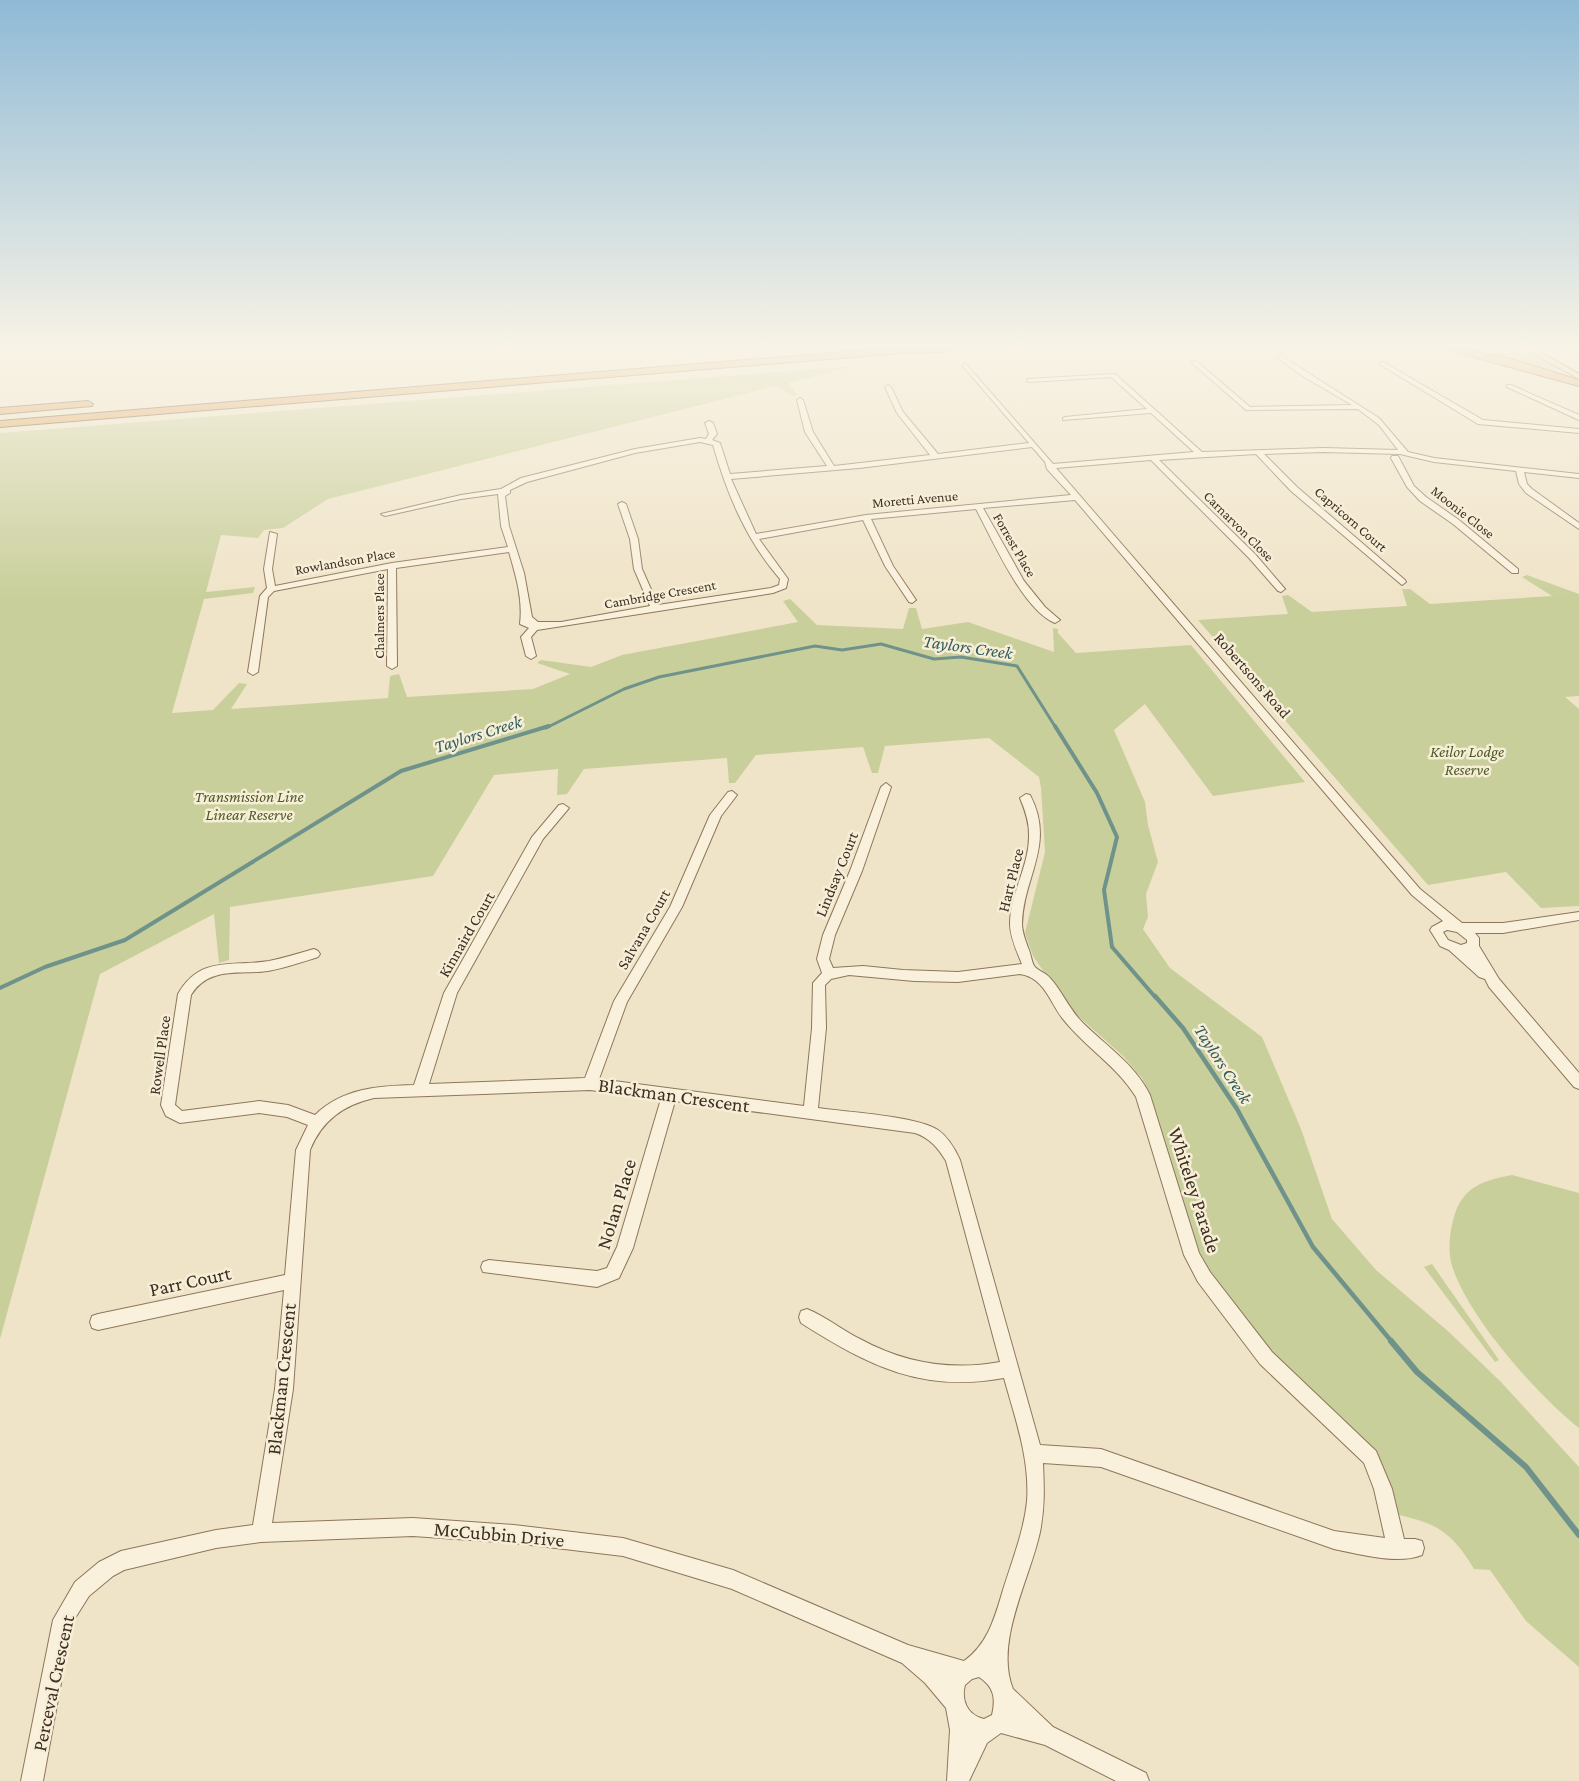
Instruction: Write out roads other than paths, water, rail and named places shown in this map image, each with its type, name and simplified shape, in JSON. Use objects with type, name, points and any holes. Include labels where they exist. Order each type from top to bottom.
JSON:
[{"type":"street","points":[[385,514],[415,509],[470,494],[504,495],[516,484],[538,477],[622,454],[708,441],[712,432]]},
{"type":"street","points":[[809,432],[832,468]]},
{"type":"street","points":[[916,432],[935,456]]},
{"type":"street","points":[[1023,432],[1043,455],[1065,469]]},
{"type":"street","points":[[1175,432],[1200,454]]},
{"type":"street","name":"Moonie Close","points":[[1389,432],[1394,453],[1406,459],[1411,487],[1515,571]]},
{"type":"street","name":"Cambridge Crescent","points":[[534,626],[560,624],[765,590],[777,590],[784,579],[754,537],[737,505],[717,448],[708,441]]},
{"type":"street","points":[[726,477],[832,468],[1034,445]]},
{"type":"street","name":"Capricorn Court","points":[[1258,452],[1294,489],[1402,582]]},
{"type":"street","points":[[1052,469],[1200,454],[1364,452],[1394,453],[1406,459],[1579,476]]},
{"type":"street","name":"Robertsons Road","points":[[1043,455],[1052,469],[1065,469],[1078,497],[1416,892],[1437,928],[1440,940],[1455,949]]},
{"type":"street","name":"Carnarvon Close","points":[[1153,458],[1245,549],[1281,589]]},
{"type":"street","points":[[1520,470],[1523,484],[1529,491],[1579,527]]},
{"type":"street","points":[[504,495],[505,526],[522,583],[526,612],[524,621],[534,626],[526,640],[531,656]]},
{"type":"street","name":"Moretti Avenue","points":[[754,537],[866,517],[1078,497]]},
{"type":"street","points":[[622,504],[634,539],[638,569],[655,608]]},
{"type":"street","name":"Forrest Place","points":[[979,508],[1016,576],[1029,594],[1055,620]]},
{"type":"street","points":[[866,517],[889,566],[912,600]]},
{"type":"street","points":[[253,672],[264,596],[271,589],[268,569],[273,534]]},
{"type":"street","name":"Rowlandson Place","points":[[271,589],[392,566],[512,549]]},
{"type":"street","name":"Chalmers Place","points":[[392,566],[392,666]]},
{"type":"street","name":"Lindsay Court","points":[[828,973],[823,959],[829,935],[856,871],[886,787]]},
{"type":"street","name":"Salvana Court","points":[[590,1083],[621,1002],[676,907],[717,815],[732,795]]},
{"type":"street","name":"Hart Place","points":[[1026,798],[1035,817],[1035,845],[1016,924],[1030,970]]},
{"type":"street","name":"Kinnaird Court","points":[[420,1089],[451,993],[538,837],[563,808]]},
{"type":"street","name":"Robertsons Road","points":[[1416,892],[1470,934],[1474,944]]},
{"type":"street","points":[[1437,928],[1446,925],[1503,928],[1579,916]]},
{"type":"street","points":[[1455,949],[1466,950],[1503,928]]},
{"type":"street","points":[[1474,944],[1494,983]]},
{"type":"street","points":[[1455,949],[1494,983],[1579,1083]]},
{"type":"street","name":"Rowell Place","points":[[314,954],[268,966],[214,969],[192,982],[185,994],[168,1105],[171,1112],[180,1117],[259,1107],[288,1111],[315,1122]]},
{"type":"street","points":[[810,1113],[819,1028],[819,983],[828,973],[844,969],[900,976],[972,976],[1021,969],[1030,970]]},
{"type":"street","name":"Whiteley Parade","points":[[1030,970],[1044,980],[1069,1017],[1113,1054],[1134,1080],[1143,1095],[1192,1255],[1204,1277],[1266,1358],[1370,1457],[1406,1548],[1364,1546],[1334,1540],[1101,1458],[1033,1453]]},
{"type":"street","name":"Blackman Crescent","points":[[261,1533],[284,1389],[303,1150],[315,1122],[340,1102],[357,1095],[420,1089],[590,1083],[927,1130],[941,1142],[953,1160],[1033,1453],[1036,1482],[1034,1517],[1000,1634],[998,1668],[1004,1692]]},
{"type":"street","name":"Nolan Place","points":[[489,1267],[597,1279],[613,1273],[625,1248],[670,1094]]},
{"type":"street","name":"Parr Court","points":[[99,1322],[291,1281]]},
{"type":"street","points":[[807,1317],[867,1353],[915,1371],[960,1377],[981,1376],[1009,1369]]},
{"type":"street","name":"McCubbin Drive","points":[[82,1589],[106,1569],[121,1561],[216,1539],[261,1533],[413,1527],[514,1534],[623,1547],[733,1580],[907,1655],[968,1669]]},
{"type":"street","name":"Perceval Crescent","points":[[32,1781],[63,1620],[82,1589]]},
{"type":"street","name":"Blackman Crescent","points":[[968,1669],[981,1661],[1000,1634]]},
{"type":"street","name":"McCubbin Drive","points":[[907,1655],[932,1676],[955,1707]]},
{"type":"street","points":[[968,1669],[986,1669],[999,1680],[1004,1692],[1005,1706],[996,1725],[980,1736],[970,1751],[959,1781],[960,1730],[955,1707],[955,1683],[968,1669]]},
{"type":"street","points":[[1004,1692],[1048,1735]]},
{"type":"street","points":[[955,1707],[969,1727],[985,1730],[996,1725],[1048,1735],[1138,1781]]},
{"type":"waterway","name":"Taylors Creek","points":[[546,728],[624,689],[659,677],[815,646],[842,650],[881,644],[934,659],[961,657],[1017,666],[1056,728]]},
{"type":"waterway","name":"Taylors Creek","points":[[0,988],[45,967],[125,940],[401,771],[549,726]]},
{"type":"waterway","name":"Taylors Creek","points":[[1055,726],[1097,793],[1117,837],[1104,890],[1112,947],[1156,998]]},
{"type":"waterway","name":"Taylors Creek","points":[[1155,996],[1183,1028],[1237,1109],[1313,1247],[1392,1342]]},
{"type":"waterway","name":"Taylors Creek","points":[[1391,1341],[1417,1372],[1526,1467],[1579,1535]]},
{"type":"park label","name":"Keilor Lodge Reserve","points":[[1467,760]]},
{"type":"park label","name":"Transmission Line Linear Reserve","points":[[249,805]]}]
